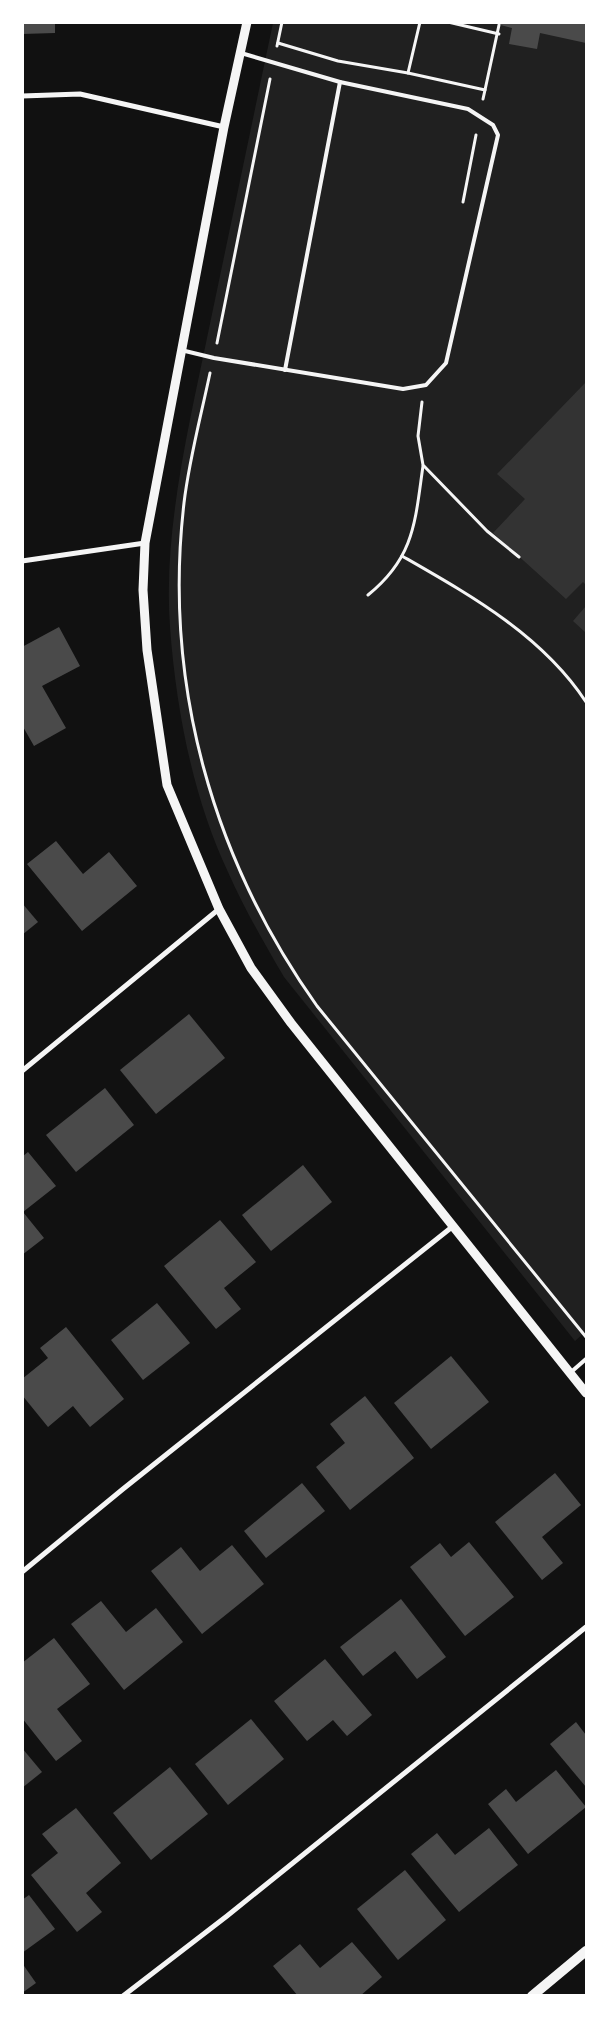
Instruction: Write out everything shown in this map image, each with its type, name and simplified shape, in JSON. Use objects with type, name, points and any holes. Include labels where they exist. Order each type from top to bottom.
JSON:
[{"type":"main road","points":[[532,1996],[586,1951]]},
{"type":"street","points":[[247,22],[224,127],[145,543],[142,590],[147,650],[167,784],[219,909],[251,968],[452,1227],[586,1393]]},
{"type":"street","points":[[22,96],[80,94],[224,127]]},
{"type":"street","points":[[22,561],[145,543]]},
{"type":"street","points":[[22,1071],[219,909]]},
{"type":"street","points":[[22,1572],[123,1489],[452,1227]]},
{"type":"street","points":[[123,1996],[227,1916],[586,1627]]},
{"type":"lane","points":[[182,350],[214,358],[404,389],[426,385],[446,363],[498,135],[493,126],[468,109],[340,82],[241,53]]},
{"type":"lane","points":[[285,370],[340,82]]},
{"type":"lane","points":[[570,1373],[586,1359]]},
{"type":"path","points":[[282,22],[184,502],[179,635],[196,741],[230,849],[258,911],[293,973],[317,1006],[586,1337]]},
{"type":"path","points":[[408,72],[420,22]]},
{"type":"path","points":[[448,22],[498,34]]},
{"type":"path","points":[[278,43],[338,61],[408,72],[485,90],[499,26]]},
{"type":"path","points":[[368,595],[397,567],[412,537],[423,466]]},
{"type":"path","points":[[402,556],[449,583],[510,624],[560,666],[586,702]]},
{"type":"shaded area","points":[[273,23],[586,23],[586,1331],[575,1341],[284,977],[247,912],[216,844],[205,814],[188,752],[177,689],[170,627],[170,555],[174,519],[192,409]]},
{"type":"shaded area","points":[[586,382],[586,585],[583,582],[566,599],[493,533],[525,499],[497,474]]},
{"type":"shaded area","points":[[586,606],[586,633],[573,621]]},
{"type":"building","points":[[22,22],[55,22],[55,33],[22,34]]},
{"type":"building","points":[[489,22],[586,22],[586,43],[540,33],[537,49],[509,44],[512,28]]},
{"type":"building","points":[[59,627],[80,666],[42,686],[66,728],[34,746],[22,725],[22,647]]},
{"type":"building","points":[[56,841],[83,874],[109,852],[137,886],[82,931],[27,864]]},
{"type":"building","points":[[22,903],[38,922],[22,935]]},
{"type":"building","points":[[189,1014],[225,1058],[156,1114],[120,1070]]},
{"type":"building","points":[[105,1088],[134,1125],[76,1172],[46,1135]]},
{"type":"building","points":[[28,1152],[56,1186],[23,1212],[44,1238],[22,1255],[22,1157]]},
{"type":"building","points":[[303,1165],[332,1202],[271,1251],[242,1215]]},
{"type":"building","points":[[220,1220],[256,1262],[224,1288],[241,1309],[216,1329],[164,1266]]},
{"type":"building","points":[[157,1303],[190,1343],[143,1380],[111,1340]]},
{"type":"building","points":[[66,1327],[124,1399],[90,1427],[73,1406],[48,1427],[22,1395],[22,1379],[48,1358],[40,1348]]},
{"type":"building","points":[[451,1356],[489,1402],[431,1449],[394,1403]]},
{"type":"building","points":[[365,1396],[414,1458],[350,1510],[316,1467],[345,1443],[330,1424]]},
{"type":"building","points":[[555,1473],[581,1505],[542,1537],[563,1563],[542,1580],[495,1522]]},
{"type":"building","points":[[302,1483],[325,1511],[266,1558],[244,1531]]},
{"type":"building","points":[[469,1542],[514,1597],[465,1636],[410,1567],[440,1543],[451,1557]]},
{"type":"building","points":[[232,1545],[264,1584],[202,1634],[151,1571],[181,1547],[200,1571]]},
{"type":"building","points":[[401,1599],[446,1657],[417,1679],[395,1651],[363,1676],[340,1647]]},
{"type":"building","points":[[101,1601],[126,1632],[156,1608],[183,1642],[124,1690],[71,1624]]},
{"type":"building","points":[[54,1638],[90,1684],[57,1709],[82,1741],[56,1761],[22,1718],[22,1663]]},
{"type":"building","points":[[325,1659],[372,1715],[347,1736],[333,1720],[307,1741],[274,1701]]},
{"type":"building","points":[[251,1719],[284,1759],[228,1805],[195,1764]]},
{"type":"building","points":[[576,1722],[586,1735],[586,1787],[550,1744]]},
{"type":"building","points":[[22,1748],[42,1772],[22,1788]]},
{"type":"building","points":[[170,1767],[208,1814],[151,1860],[113,1813]]},
{"type":"building","points":[[556,1770],[586,1807],[528,1854],[488,1804],[506,1789],[516,1802]]},
{"type":"building","points":[[76,1808],[121,1863],[86,1893],[102,1912],[77,1932],[31,1875],[58,1853],[42,1834]]},
{"type":"building","points":[[489,1828],[518,1865],[459,1912],[411,1854],[437,1833],[455,1855]]},
{"type":"building","points":[[405,1870],[446,1920],[398,1960],[357,1909]]},
{"type":"building","points":[[29,1895],[55,1929],[22,1953],[22,1900]]},
{"type":"building","points":[[352,1942],[382,1977],[360,1996],[298,1996],[273,1966],[300,1944],[320,1968]]},
{"type":"building","points":[[22,1963],[36,1983],[22,1993]]}]
